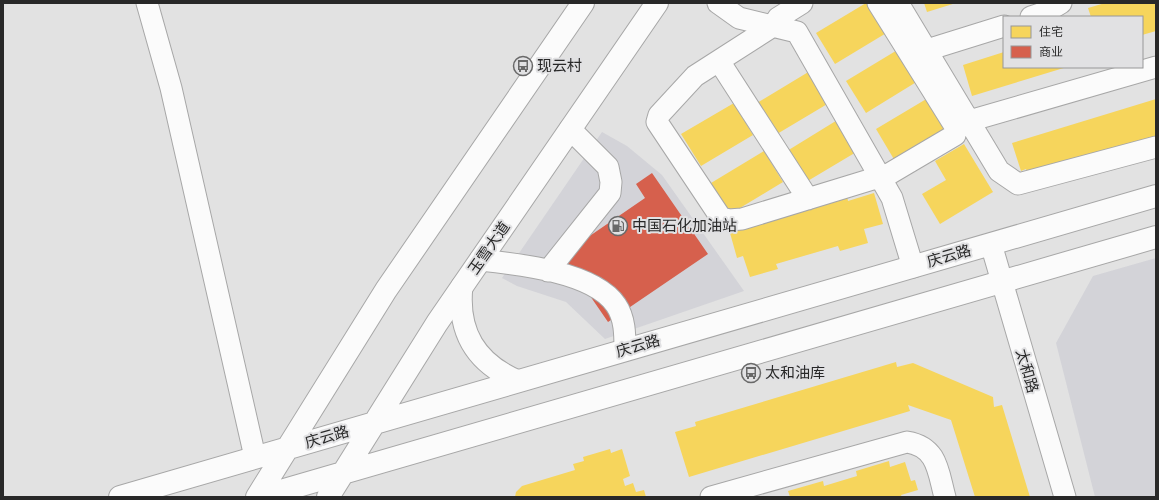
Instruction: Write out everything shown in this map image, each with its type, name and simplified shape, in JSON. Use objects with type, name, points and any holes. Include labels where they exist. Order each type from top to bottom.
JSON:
[{"type":"main road","points":[[259,497],[286,448],[386,290],[583,3]]},
{"type":"main road","name":"玉雪大道","points":[[328,497],[462,286],[657,3]]},
{"type":"main road","name":"庆云路","points":[[120,497],[1156,196]]},
{"type":"main road","points":[[259,497],[1156,237]]},
{"type":"street","points":[[147,3],[171,88],[256,458]]},
{"type":"street","points":[[718,3],[739,18],[797,32],[892,198],[913,267]]},
{"type":"street","points":[[802,3],[778,18],[773,26],[694,76],[658,115],[657,122],[721,218],[736,221],[889,174],[955,135],[956,128],[878,3]]},
{"type":"street","points":[[898,3],[999,171],[1018,184],[1156,147]]},
{"type":"street","points":[[1034,16],[1046,12],[1061,3]]},
{"type":"street","points":[[927,50],[1003,26]]},
{"type":"street","points":[[719,61],[808,199]]},
{"type":"street","points":[[969,121],[1156,67]]},
{"type":"street","points":[[548,271],[610,193],[612,182],[608,167],[570,129]]},
{"type":"street","name":"太和路","points":[[991,244],[1065,497]]},
{"type":"street","points":[[480,260],[521,265],[548,271],[603,291],[617,306],[624,327],[625,350]]},
{"type":"street","points":[[462,286],[461,313],[469,339],[484,361],[494,369],[518,381]]},
{"type":"street","points":[[711,497],[907,442],[925,448],[934,458],[945,497]]},
{"type":"shaded area","name":"中国石化加油站","points":[[602,132],[627,146],[662,175],[744,291],[605,339],[566,302],[517,286],[502,278]]},
{"type":"shaded area","points":[[1156,258],[1156,497],[1095,497],[1056,343],[1093,276]]},
{"type":"building: 住宅","points":[[866,3],[870,3],[888,32],[835,64],[816,33]]},
{"type":"building: 住宅","points":[[924,3],[956,3],[927,12]]},
{"type":"building: 住宅","points":[[1105,3],[1156,3],[1156,31],[1143,35],[1143,16],[1091,16],[1088,8]]},
{"type":"building: 住宅","points":[[899,49],[918,81],[866,113],[846,81]]},
{"type":"building: 住宅","points":[[1003,52],[1003,68],[1064,68],[972,96],[963,65]]},
{"type":"building: 住宅","points":[[810,71],[829,103],[777,134],[757,103]]},
{"type":"building: 住宅","points":[[928,98],[947,129],[895,161],[876,129]]},
{"type":"building: 住宅","points":[[1156,99],[1156,138],[1029,177],[1026,169],[1021,171],[1012,143]]},
{"type":"building: 住宅","points":[[734,103],[753,135],[701,166],[681,134]]},
{"type":"building: 住宅","points":[[839,119],[858,151],[806,182],[787,151]]},
{"type":"building: 住宅","points":[[964,144],[993,192],[940,224],[922,194],[946,180],[935,161]]},
{"type":"building: 住宅","points":[[764,151],[783,182],[730,214],[711,183]]},
{"type":"building: 住宅","points":[[874,193],[883,224],[864,229],[868,243],[840,251],[838,246],[776,264],[778,269],[750,277],[743,256],[737,258],[730,233],[740,230],[739,227],[847,196],[848,201]]},
{"type":"building: 住宅","points":[[896,362],[897,367],[913,363],[993,397],[994,407],[1002,405],[1030,497],[975,497],[951,420],[908,405],[910,411],[689,477],[675,432],[696,426],[695,422]]},
{"type":"building: 住宅","points":[[610,449],[611,453],[622,449],[630,476],[623,479],[625,486],[633,483],[636,492],[644,490],[646,497],[515,497],[516,492],[522,486],[575,470],[573,464],[584,461],[583,457]]},
{"type":"building: 住宅","points":[[889,461],[890,467],[905,462],[911,481],[915,480],[918,490],[901,495],[902,497],[790,497],[788,491],[823,481],[824,486],[857,476],[856,471]]},
{"type":"building: 商业","points":[[652,173],[708,254],[608,322],[562,255],[645,198],[636,184]]},
{"type":"place","name":"现云村","points":[[523,66]]},
{"type":"place","name":"中国石化加油站","points":[[618,226]]},
{"type":"place","name":"太和油库","points":[[751,373]]}]
